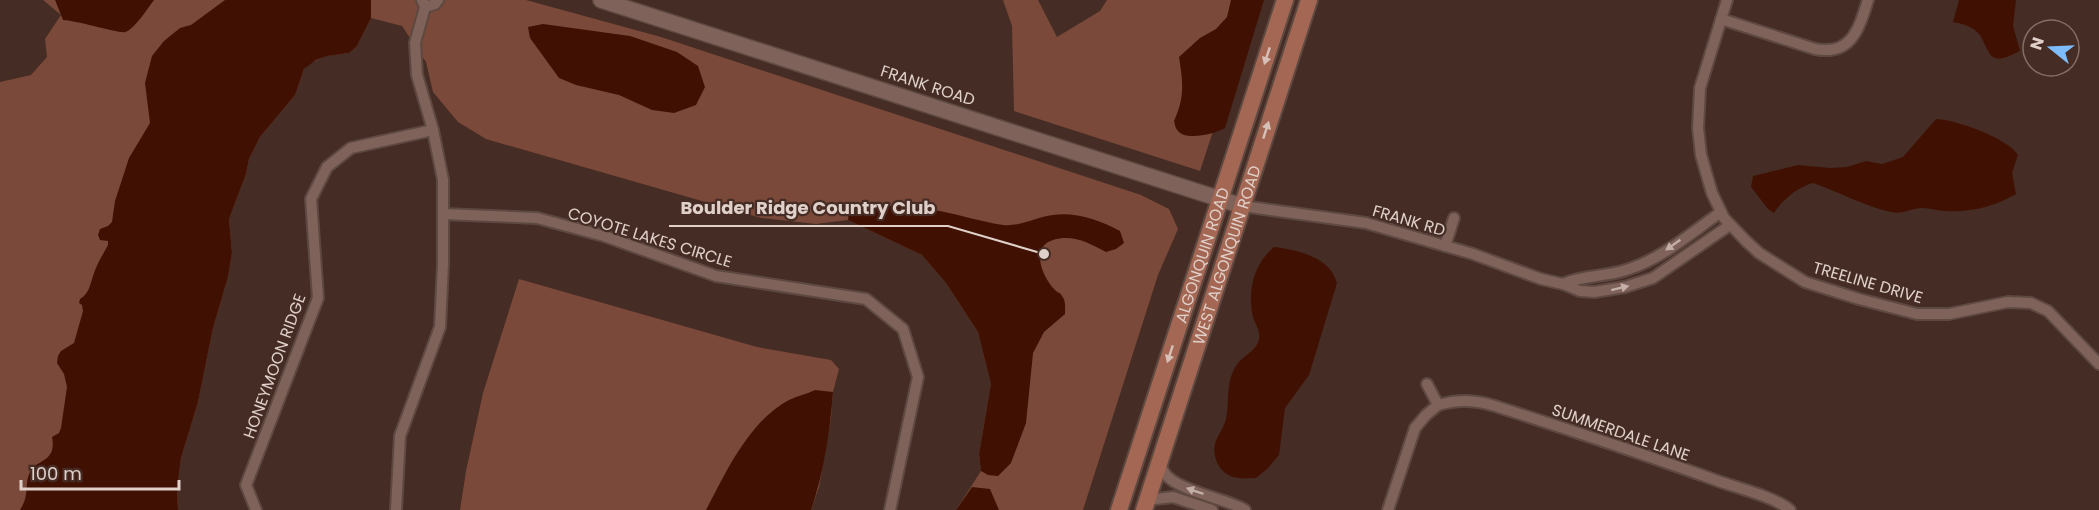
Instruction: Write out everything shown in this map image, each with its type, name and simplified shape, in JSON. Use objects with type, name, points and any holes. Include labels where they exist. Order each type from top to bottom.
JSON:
[{"type":"main road","name":"ALGONQUIN ROAD","points":[[1119,510],[1284,0]]},
{"type":"main road","name":"WEST ALGONQUIN ROAD","points":[[1145,505],[1309,0]]},
{"type":"street","points":[[396,510],[400,436],[440,327],[443,180],[433,130],[417,75],[415,43],[423,3],[435,4],[438,0]]},
{"type":"street","name":"FRANK ROAD","points":[[601,0],[1242,206]]},
{"type":"street","name":"TREELINE DRIVE","points":[[1728,0],[1700,88],[1698,113],[1701,155],[1712,193],[1730,225],[1759,253],[1805,282],[1886,307],[1917,314],[1949,314],[2008,302],[2031,303],[2048,311],[2099,364]]},
{"type":"street","points":[[1721,19],[1815,49],[1831,50],[1843,46],[1854,36],[1868,0]]},
{"type":"street","name":"HONEYMOON RIDGE","points":[[256,510],[246,485],[318,298],[311,198],[327,167],[351,148],[433,130]]},
{"type":"street","name":"FRANK RD","points":[[1242,206],[1366,223],[1445,246],[1580,291],[1594,292],[1625,287],[1653,278],[1730,225]]},
{"type":"street","name":"FRANK RD","points":[[1563,284],[1578,278],[1608,275],[1639,266],[1721,212]]},
{"type":"street","name":"COYOTE LAKES CIRCLE","points":[[443,214],[537,218],[604,236],[716,276],[866,300],[903,329],[918,377],[890,510]]},
{"type":"street","points":[[1445,246],[1454,218]]},
{"type":"street","points":[[1388,510],[1415,428],[1438,405],[1427,384]]},
{"type":"street","name":"SUMMERDALE LANE","points":[[1438,405],[1452,401],[1472,400],[1495,405],[1685,469],[1785,506],[1790,510]]},
{"type":"street","points":[[1161,457],[1161,468],[1167,478],[1245,510]]},
{"type":"street","points":[[1145,505],[1173,498],[1212,510]]},
{"type":"shaded area","points":[[43,0],[526,0],[661,37],[1141,195],[1169,209],[1178,229],[1158,275],[1083,510],[956,510],[981,471],[979,454],[991,384],[978,332],[946,283],[922,255],[848,220],[816,224],[761,218],[486,139],[458,122],[433,92],[426,62],[402,26],[371,18],[357,46],[349,53],[326,56],[304,69],[295,95],[260,137],[249,159],[246,174],[229,219],[232,253],[228,277],[213,328],[198,402],[181,458],[177,488],[178,510],[0,510],[0,82],[31,75],[47,57],[45,39],[61,15]]},
{"type":"shaded area","points":[[55,0],[154,0],[129,30],[121,32],[63,20]]},
{"type":"shaded area","points":[[225,0],[371,0],[371,18],[357,46],[349,53],[327,56],[316,60],[304,69],[295,95],[260,137],[249,159],[246,174],[229,219],[232,253],[228,277],[213,328],[198,402],[181,458],[177,488],[178,510],[20,510],[25,499],[30,472],[52,452],[52,437],[59,433],[61,428],[67,387],[64,374],[57,363],[58,356],[61,351],[74,343],[83,311],[79,303],[80,299],[89,289],[97,265],[108,245],[108,241],[100,240],[98,235],[100,229],[112,222],[115,201],[129,158],[150,123],[145,83],[152,56],[164,41],[180,28],[191,25]]},
{"type":"shaded area","points":[[1003,0],[1038,0],[1057,37],[1100,11],[1107,0],[1256,0],[1200,171],[1014,111],[1012,26]]},
{"type":"shaded area","points":[[1231,0],[1264,0],[1225,128],[1201,136],[1187,136],[1176,129],[1174,121],[1180,105],[1182,90],[1179,57],[1200,38],[1216,29],[1227,17]]},
{"type":"shaded area","points":[[1959,0],[2016,0],[2013,26],[2020,51],[1998,59],[1991,55],[1976,31],[1953,22]]},
{"type":"shaded area","points":[[543,24],[630,36],[677,52],[698,66],[705,87],[696,105],[674,113],[652,110],[619,95],[576,85],[559,78],[530,38],[528,27]]},
{"type":"shaded area","points":[[1936,119],[1956,122],[1981,131],[2013,149],[2018,155],[2012,173],[2016,194],[2000,202],[1973,210],[1942,211],[1922,208],[1895,213],[1813,183],[1791,195],[1774,213],[1768,209],[1751,187],[1753,176],[1798,165],[1847,167],[1866,161],[1882,164],[1903,157]]},
{"type":"shaded area","points":[[861,205],[900,206],[930,210],[1003,225],[1016,225],[1062,214],[1096,220],[1120,231],[1124,243],[1106,252],[1081,240],[1068,238],[1053,240],[1042,249],[1040,263],[1046,278],[1063,298],[1065,314],[1044,332],[1033,353],[1026,423],[1011,463],[998,476],[988,475],[981,471],[979,454],[991,384],[978,332],[946,283],[922,255],[848,220],[849,210]]},
{"type":"shaded area","points":[[1274,247],[1312,256],[1328,267],[1337,283],[1309,375],[1285,408],[1279,455],[1256,478],[1236,478],[1224,472],[1218,464],[1214,449],[1226,419],[1229,386],[1233,373],[1239,362],[1258,343],[1259,332],[1252,313],[1252,285],[1262,260]]},
{"type":"shaded area","points":[[519,279],[757,347],[831,360],[839,369],[833,392],[831,418],[819,487],[811,510],[460,510],[483,393]]},
{"type":"shaded area","points":[[815,390],[833,392],[826,451],[811,510],[706,510],[750,434],[775,409],[789,400]]},
{"type":"shaded area","points":[[972,487],[990,489],[999,510],[956,510]]},
{"type":"place","name":"Boulder Ridge Country Club","points":[[1044,254]]}]
